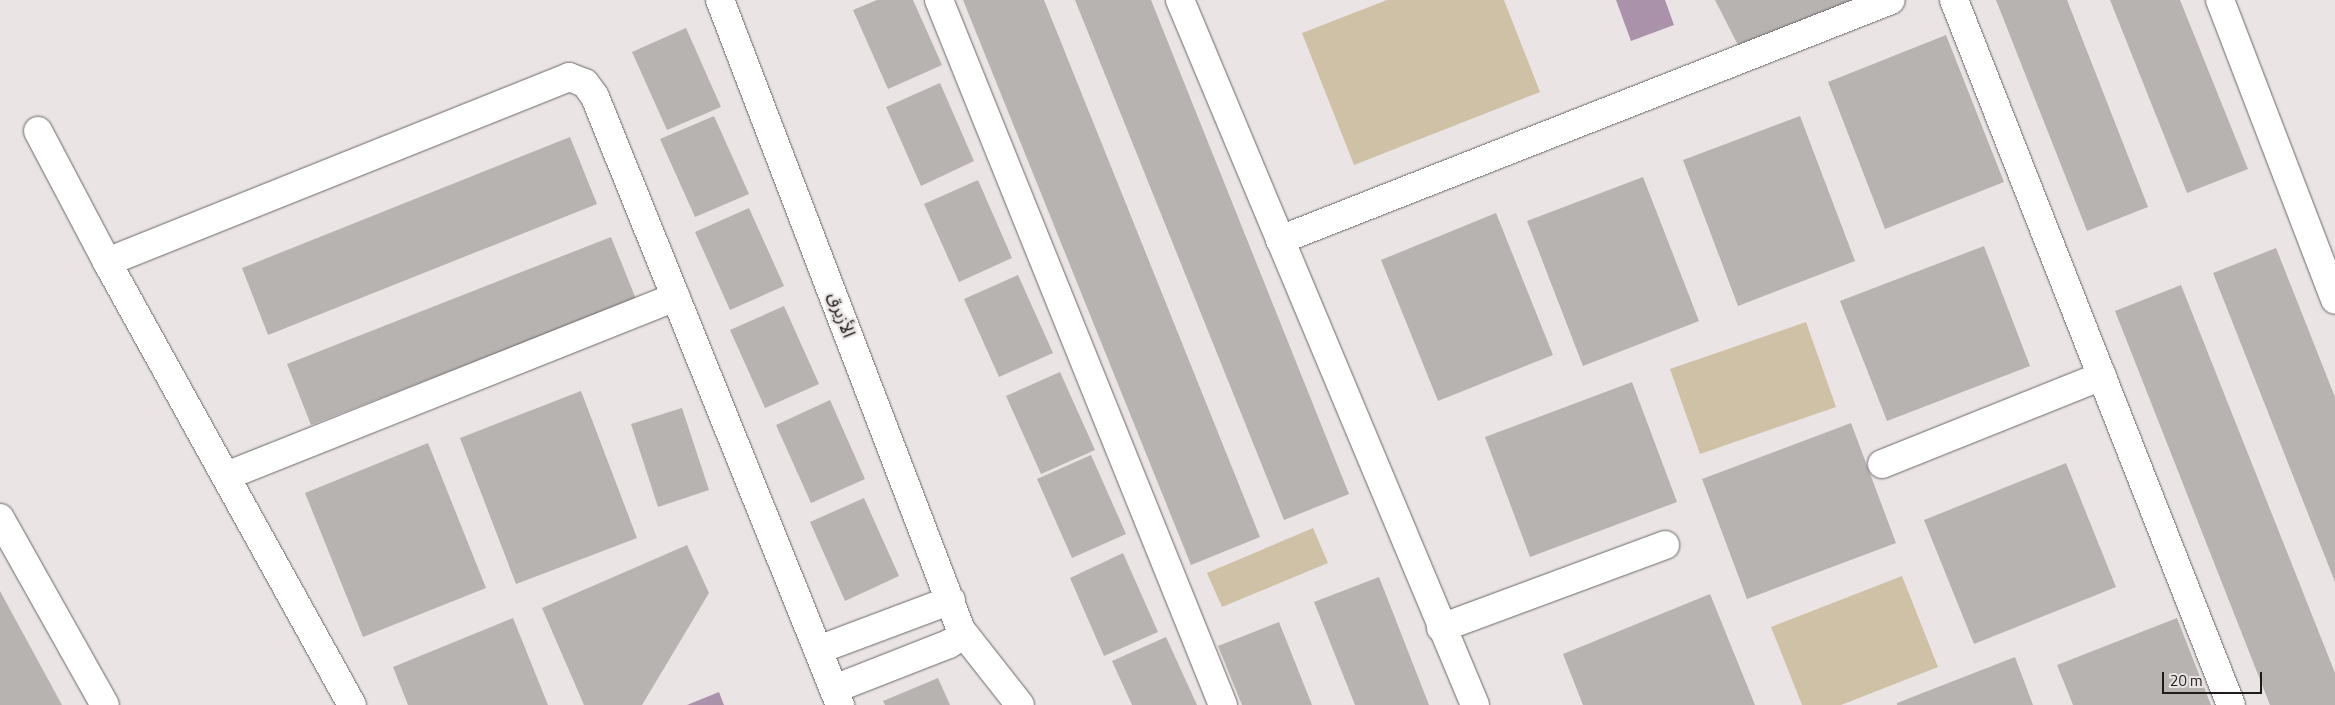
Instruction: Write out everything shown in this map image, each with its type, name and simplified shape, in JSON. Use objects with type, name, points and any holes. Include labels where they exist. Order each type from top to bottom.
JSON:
[{"type":"street","name":"الأزيرق","points":[[720,0],[961,630],[1020,705]]},
{"type":"street","points":[[939,0],[1223,705]]},
{"type":"street","points":[[1180,0],[1441,628],[1475,705]]},
{"type":"street","points":[[1280,240],[1891,0]]},
{"type":"street","points":[[1954,0],[2231,705]]},
{"type":"street","points":[[2220,0],[2335,300]]},
{"type":"street","points":[[107,262],[568,77],[577,79],[592,89],[837,697],[949,644],[959,638],[961,630]]},
{"type":"street","points":[[38,131],[107,262],[352,705]]},
{"type":"street","points":[[226,476],[676,297]]},
{"type":"street","points":[[1882,464],[2102,376]]},
{"type":"street","points":[[0,518],[105,705]]},
{"type":"street","points":[[1441,628],[1665,545]]},
{"type":"street","points":[[818,650],[951,600]]},
{"type":"shaded area","points":[[1387,0],[1504,0],[1540,92],[1354,165],[1302,33]]},
{"type":"shaded area","points":[[1616,0],[1665,0],[1674,25],[1631,41]]},
{"type":"shaded area","points":[[1806,322],[1836,407],[1700,454],[1670,369]]},
{"type":"shaded area","points":[[1313,528],[1328,563],[1222,607],[1207,573]]},
{"type":"shaded area","points":[[1902,576],[1938,667],[1841,705],[1802,705],[1771,627]]},
{"type":"shaded area","points":[[719,692],[724,705],[687,705]]},
{"type":"building","points":[[877,0],[913,0],[942,65],[888,89],[853,10]]},
{"type":"building","points":[[963,0],[1044,0],[1260,537],[1191,565]]},
{"type":"building","points":[[1075,0],[1151,0],[1349,494],[1284,520]]},
{"type":"building","points":[[1715,0],[1861,0],[1740,49]]},
{"type":"building","points":[[1996,0],[2067,0],[2148,207],[2087,231]]},
{"type":"building","points":[[2110,0],[2180,0],[2248,169],[2187,193]]},
{"type":"building","points":[[686,28],[721,107],[667,130],[632,52]]},
{"type":"building","points":[[1946,35],[2004,182],[1885,229],[1828,82]]},
{"type":"building","points":[[940,83],[974,161],[921,186],[886,107]]},
{"type":"building","points":[[714,116],[749,194],[695,217],[660,139]]},
{"type":"building","points":[[1800,116],[1855,261],[1738,306],[1683,160]]},
{"type":"building","points":[[570,137],[597,204],[268,335],[242,268]]},
{"type":"building","points":[[1643,177],[1699,321],[1583,366],[1527,221]]},
{"type":"building","points":[[978,180],[1012,258],[959,282],[924,204]]},
{"type":"building","points":[[749,208],[784,286],[730,310],[695,232]]},
{"type":"building","points":[[1496,213],[1553,355],[1438,401],[1381,260]]},
{"type":"building","points":[[611,237],[636,299],[311,425],[287,364]]},
{"type":"building","points":[[1984,246],[2030,366],[1887,421],[1840,301]]},
{"type":"building","points":[[2276,248],[2335,397],[2335,582],[2213,273]]},
{"type":"building","points":[[1018,275],[1053,353],[999,377],[964,299]]},
{"type":"building","points":[[2181,285],[2335,673],[2335,705],[2270,705],[2115,311]]},
{"type":"building","points":[[784,306],[819,384],[765,408],[730,330]]},
{"type":"building","points":[[1060,372],[1095,450],[1041,474],[1006,396]]},
{"type":"building","points":[[1632,382],[1677,502],[1530,557],[1485,437]]},
{"type":"building","points":[[581,391],[637,538],[516,584],[460,438]]},
{"type":"building","points":[[830,400],[865,479],[811,503],[776,425]]},
{"type":"building","points":[[682,408],[709,490],[658,507],[631,424]]},
{"type":"building","points":[[1851,423],[1896,543],[1747,599],[1702,479]]},
{"type":"building","points":[[428,443],[486,588],[363,637],[305,493]]},
{"type":"building","points":[[1091,455],[1126,534],[1072,558],[1037,479]]},
{"type":"building","points":[[2066,463],[2116,587],[1974,644],[1924,520]]},
{"type":"building","points":[[864,498],[899,576],[845,601],[810,522]]},
{"type":"building","points":[[687,545],[709,593],[642,705],[584,705],[542,608]]},
{"type":"building","points":[[1123,553],[1158,632],[1104,656],[1070,578]]},
{"type":"building","points":[[1379,577],[1429,705],[1355,705],[1314,602]]},
{"type":"building","points":[[0,591],[62,705],[0,705]]},
{"type":"building","points":[[1710,594],[1755,705],[1583,705],[1563,654]]},
{"type":"building","points":[[513,618],[548,705],[408,705],[393,667]]},
{"type":"building","points":[[2177,618],[2211,705],[2073,705],[2057,665]]},
{"type":"building","points":[[1279,622],[1312,705],[1242,705],[1218,646]]},
{"type":"building","points":[[1166,637],[1197,705],[1132,705],[1112,661]]},
{"type":"building","points":[[2015,657],[2033,705],[1897,705],[1897,703]]},
{"type":"building","points":[[938,678],[950,705],[885,705],[883,701]]}]
